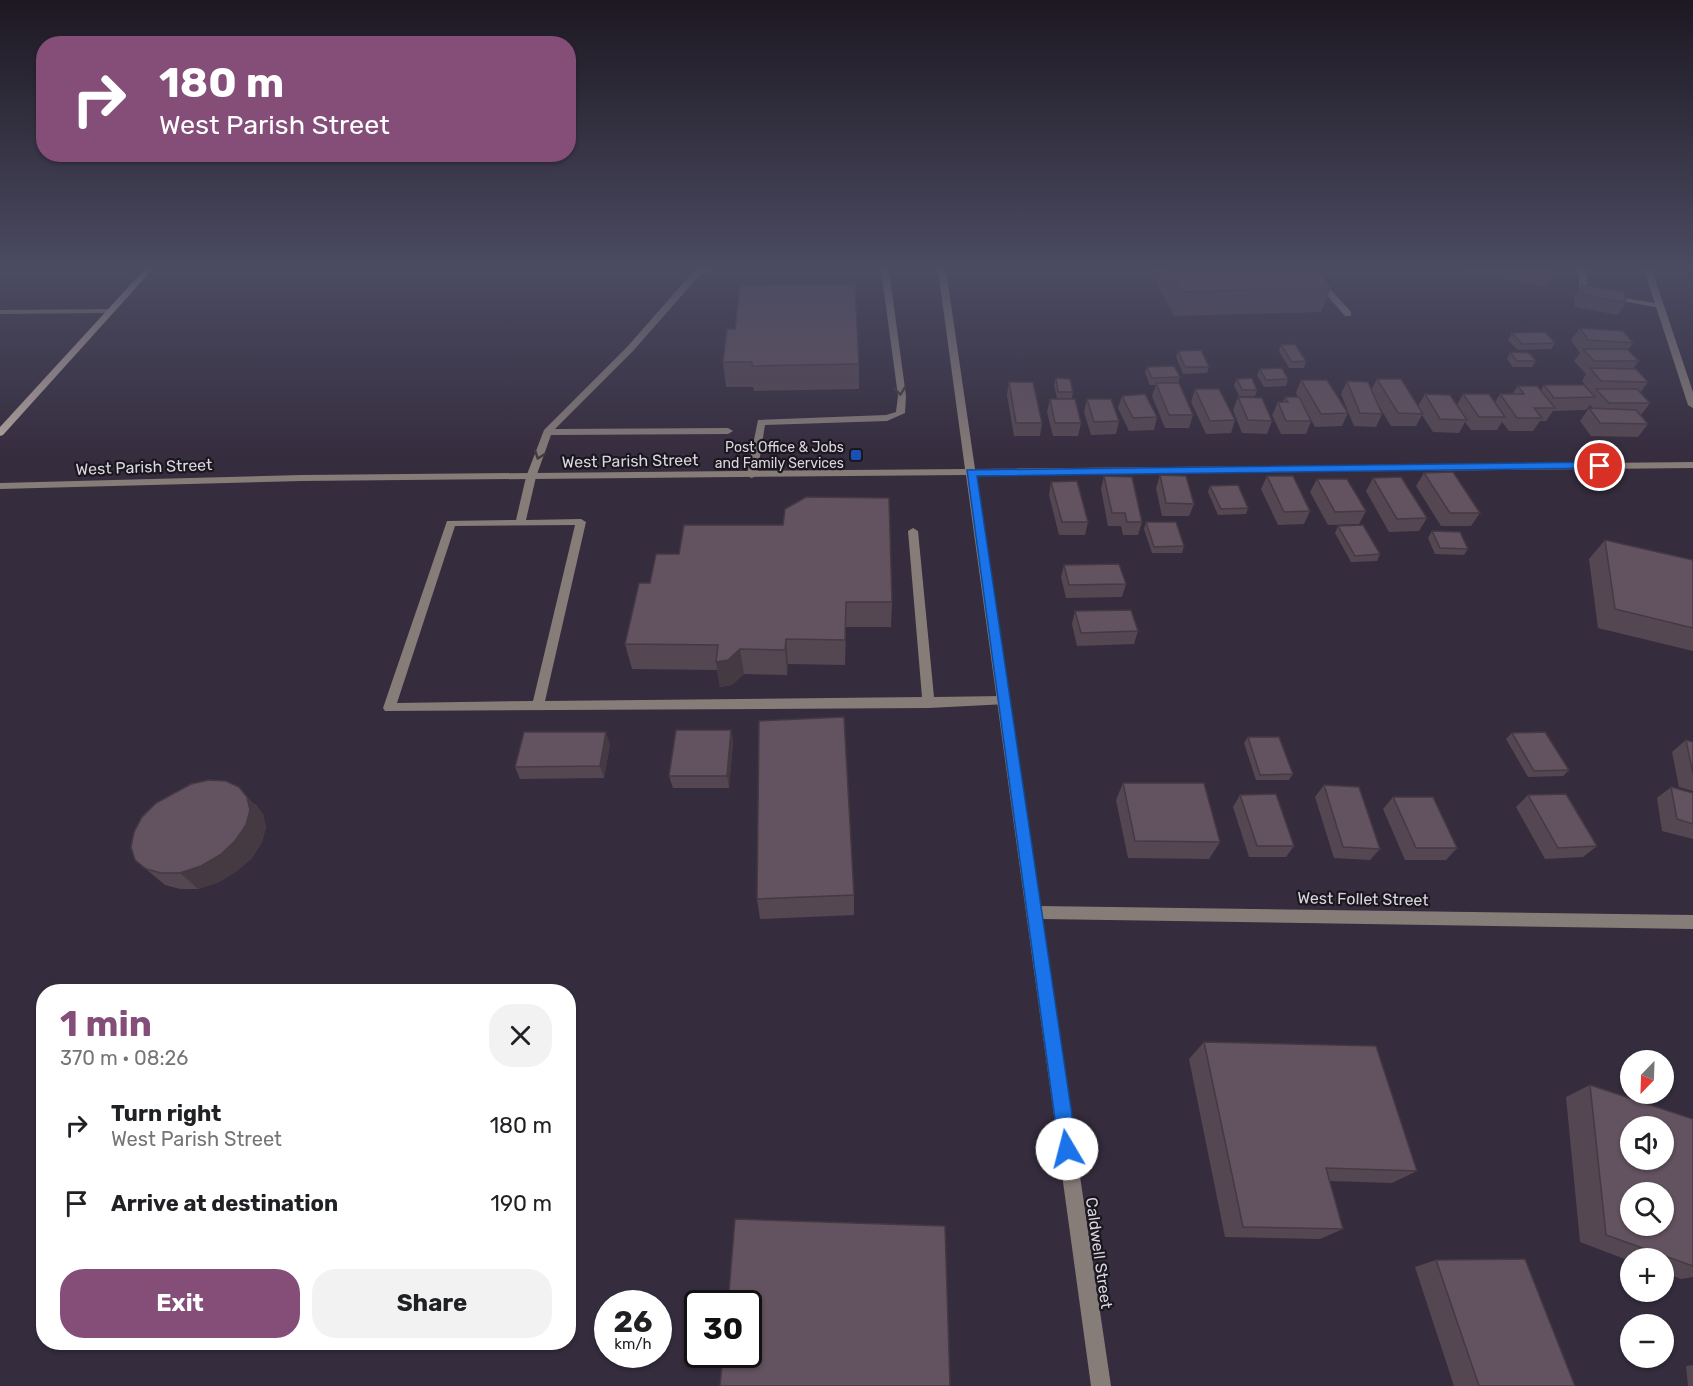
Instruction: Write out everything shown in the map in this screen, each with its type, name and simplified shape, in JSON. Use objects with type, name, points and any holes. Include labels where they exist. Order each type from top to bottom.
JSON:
[{"type":"main road","points":[[0,433],[89,335]]},
{"type":"street","points":[[520,523],[531,477],[548,432],[643,335]]},
{"type":"street","points":[[753,475],[761,422],[887,418],[900,413],[902,396],[894,335]]},
{"type":"street","name":"Caldwell Street","points":[[951,335],[1101,1386]]},
{"type":"street","points":[[1670,335],[1693,405]]},
{"type":"street","points":[[548,432],[728,430]]},
{"type":"street","name":"West Parish Street","points":[[0,486],[300,478],[1693,465]]},
{"type":"street","points":[[538,706],[581,522],[451,523],[389,708],[1003,701]]},
{"type":"street","points":[[913,531],[929,703]]},
{"type":"street","name":"West Follet Street","points":[[1033,912],[1693,922]]},
{"type":"building","points":[[726,335],[858,335],[859,364],[752,366],[752,362],[723,362]]},
{"type":"building","points":[[1514,335],[1547,335],[1555,343],[1522,344]]},
{"type":"building","points":[[1584,335],[1626,335],[1633,343],[1588,340]]},
{"type":"building","points":[[1295,344],[1306,361],[1292,362],[1281,345]]},
{"type":"building","points":[[1583,349],[1627,349],[1639,361],[1594,361]]},
{"type":"building","points":[[1201,350],[1209,367],[1185,367],[1178,351]]},
{"type":"building","points":[[1510,352],[1529,353],[1536,361],[1517,361]]},
{"type":"building","points":[[1174,366],[1180,377],[1152,378],[1147,367]]},
{"type":"building","points":[[1282,368],[1288,379],[1266,380],[1260,369]]},
{"type":"building","points":[[1590,368],[1636,369],[1648,382],[1601,381]]},
{"type":"building","points":[[1056,378],[1070,379],[1073,392],[1058,392]]},
{"type":"building","points":[[1252,378],[1257,390],[1242,390],[1237,379]]},
{"type":"building","points":[[1377,379],[1401,379],[1423,414],[1398,413]]},
{"type":"building","points":[[1301,380],[1327,380],[1348,413],[1321,414]]},
{"type":"building","points":[[1347,381],[1368,382],[1382,414],[1360,413]]},
{"type":"building","points":[[1009,382],[1033,382],[1042,423],[1016,423]]},
{"type":"building","points":[[1156,383],[1179,383],[1193,415],[1169,415]]},
{"type":"building","points":[[1544,385],[1584,385],[1595,397],[1554,398]]},
{"type":"building","points":[[1518,386],[1537,386],[1555,408],[1534,408],[1542,418],[1517,418],[1500,394],[1524,394]]},
{"type":"building","points":[[1195,389],[1219,389],[1235,420],[1210,421]]},
{"type":"building","points":[[1596,389],[1637,389],[1650,403],[1609,403]]},
{"type":"building","points":[[1145,394],[1157,417],[1133,418],[1122,396]]},
{"type":"building","points":[[1425,394],[1450,395],[1467,420],[1440,419]]},
{"type":"building","points":[[1463,394],[1489,394],[1505,417],[1479,417]]},
{"type":"building","points":[[1238,397],[1262,398],[1272,421],[1248,420]]},
{"type":"building","points":[[1285,397],[1299,397],[1311,421],[1286,421],[1278,402],[1288,402]]},
{"type":"building","points":[[1050,399],[1075,399],[1081,423],[1055,423]]},
{"type":"building","points":[[1087,399],[1111,399],[1119,421],[1094,422]]},
{"type":"building","points":[[1589,408],[1636,410],[1648,424],[1600,423]]},
{"type":"building","points":[[1453,472],[1480,513],[1450,513],[1424,473]]},
{"type":"building","points":[[1160,475],[1186,476],[1194,504],[1166,503]]},
{"type":"building","points":[[1104,476],[1132,477],[1142,522],[1127,522],[1125,513],[1112,513]]},
{"type":"building","points":[[1267,476],[1293,476],[1310,511],[1284,512]]},
{"type":"building","points":[[1401,477],[1427,518],[1397,519],[1373,478]]},
{"type":"building","points":[[1317,479],[1347,479],[1366,511],[1335,512]]},
{"type":"building","points":[[1077,481],[1088,522],[1062,522],[1051,482]]},
{"type":"building","points":[[1238,485],[1248,508],[1221,509],[1210,486]]},
{"type":"building","points":[[806,497],[889,498],[892,602],[846,602],[845,640],[786,639],[785,650],[740,649],[728,660],[716,662],[718,645],[625,644],[639,583],[650,583],[656,554],[679,554],[684,525],[783,525],[785,509]]},
{"type":"building","points":[[1146,522],[1176,522],[1184,546],[1154,547]]},
{"type":"building","points":[[1363,525],[1380,554],[1355,556],[1338,526]]},
{"type":"building","points":[[1432,531],[1460,532],[1468,549],[1440,548]]},
{"type":"building","points":[[1605,540],[1693,560],[1693,628],[1615,609]]},
{"type":"building","points":[[1119,564],[1126,584],[1069,585],[1064,565]]},
{"type":"building","points":[[1131,610],[1138,631],[1081,633],[1075,611]]},
{"type":"building","points":[[844,717],[854,895],[757,899],[759,721]]},
{"type":"building","points":[[676,730],[731,730],[727,776],[669,776]]},
{"type":"building","points":[[524,732],[606,732],[600,766],[515,767]]},
{"type":"building","points":[[1545,732],[1569,770],[1534,771],[1512,733]]},
{"type":"building","points":[[1248,737],[1279,737],[1293,774],[1260,775]]},
{"type":"building","points":[[1686,740],[1693,742],[1693,774]]},
{"type":"building","points":[[209,780],[226,781],[239,787],[247,797],[250,810],[246,825],[235,841],[220,855],[201,866],[180,873],[161,873],[146,869],[135,860],[131,847],[134,832],[142,817],[156,803],[191,784]]},
{"type":"building","points":[[1123,783],[1204,783],[1220,842],[1135,841]]},
{"type":"building","points":[[1324,785],[1359,787],[1380,849],[1343,847]]},
{"type":"building","points":[[1671,787],[1693,793],[1693,824],[1677,819]]},
{"type":"building","points":[[1276,794],[1294,846],[1257,846],[1240,795]]},
{"type":"building","points":[[1566,794],[1597,846],[1558,848],[1528,795]]},
{"type":"building","points":[[1393,797],[1433,797],[1457,848],[1416,848]]},
{"type":"building","points":[[1204,1042],[1376,1046],[1417,1171],[1326,1168],[1343,1229],[1243,1227]]},
{"type":"building","points":[[1590,1085],[1620,1095],[1620,1104],[1648,1104],[1693,1119],[1693,1266],[1674,1259],[1674,1248],[1642,1248],[1606,1235]]},
{"type":"building","points":[[735,1219],[945,1226],[950,1386],[720,1386],[722,1368],[762,1368],[762,1290],[729,1290]]},
{"type":"building","points":[[1525,1259],[1575,1386],[1479,1386],[1436,1260]]},
{"type":"place","name":"Post Office & Jobs and Family Services","points":[[856,455]]},
{"type":"route","points":[[1067,1149],[971,473],[1600,466]]}]
